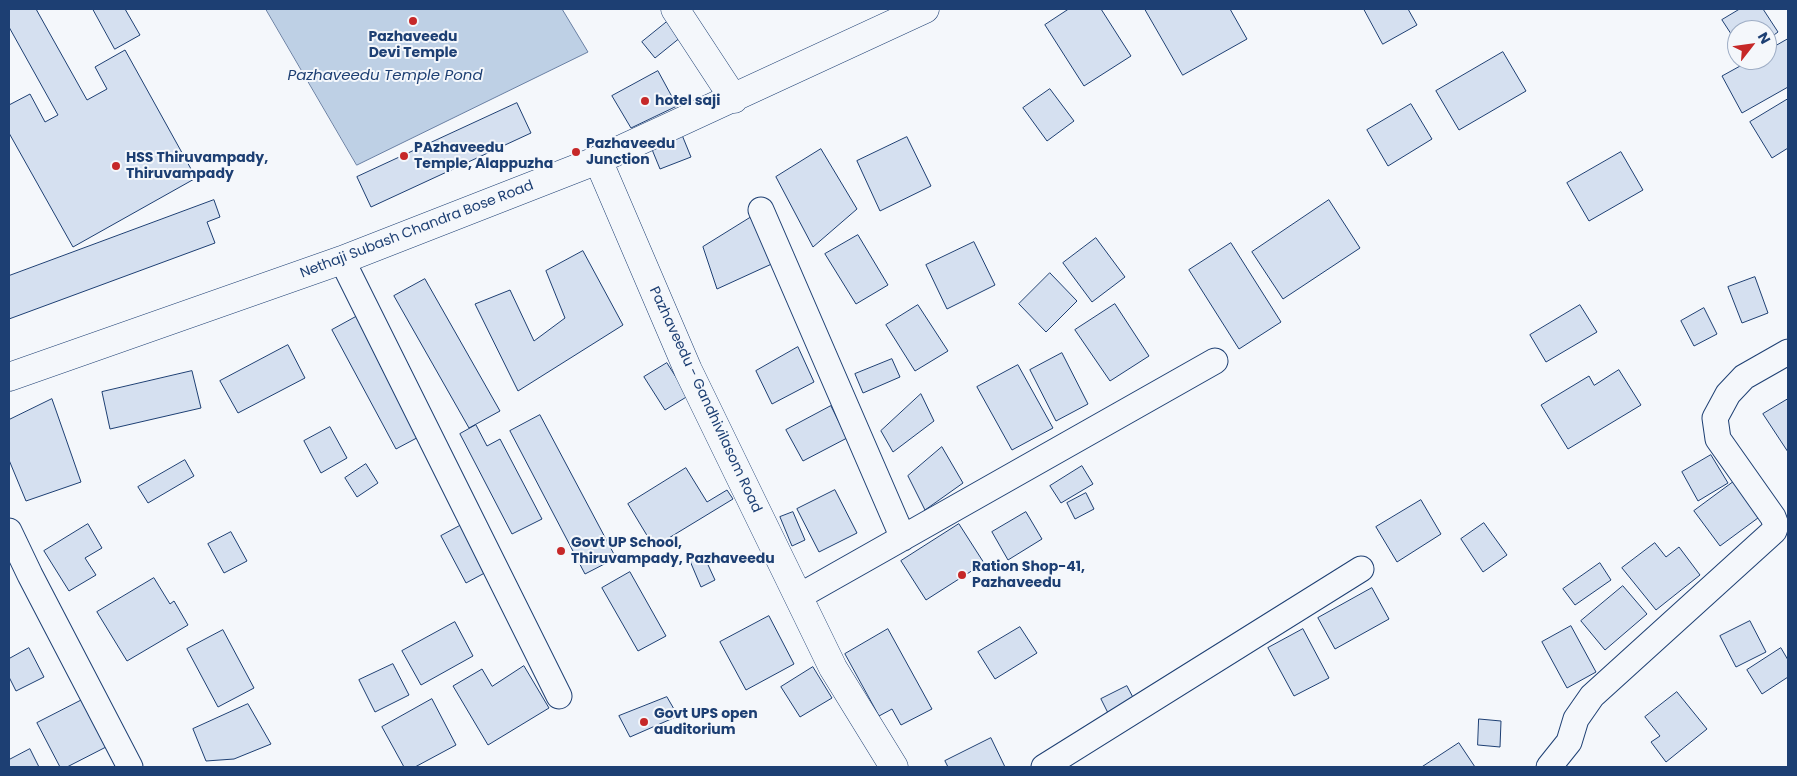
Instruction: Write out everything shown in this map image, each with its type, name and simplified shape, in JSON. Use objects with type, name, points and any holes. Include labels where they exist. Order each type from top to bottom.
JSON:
[{"type":"main road","points":[[675,9],[734,98]]},
{"type":"main road","name":"Nethaji Subash Chandra Bose Road","points":[[9,377],[342,260],[598,160],[925,9]]},
{"type":"main road","name":"Pazhaveedu - Gandhivilasom Road","points":[[598,160],[688,370],[798,597],[833,668],[894,767]]},
{"type":"street","points":[[760,210],[903,538]]},
{"type":"street","points":[[342,260],[559,696]]},
{"type":"street","points":[[1549,767],[1569,742],[1576,719],[1592,696],[1774,531],[1776,525],[1773,518],[1718,439],[1715,418],[1728,394],[1744,377],[1788,352]]},
{"type":"street","points":[[798,597],[1216,360]]},
{"type":"street","points":[[9,530],[30,575],[130,767]]},
{"type":"street","points":[[1044,767],[1361,569]]},
{"type":"water","name":"Pazhaveedu Temple Pond","points":[[266,9],[562,9],[588,52],[357,165]]},
{"type":"building","points":[[9,9],[36,9],[87,100],[107,89],[95,67],[125,50],[196,178],[73,247],[9,133],[9,105],[30,94],[45,122],[58,115],[9,27]]},
{"type":"building","points":[[93,9],[125,9],[140,35],[115,49]]},
{"type":"building","points":[[1069,9],[1101,9],[1131,56],[1084,86],[1045,25]]},
{"type":"building","points":[[1145,9],[1230,9],[1247,39],[1183,75]]},
{"type":"building","points":[[1364,9],[1408,9],[1417,25],[1383,44]]},
{"type":"building","points":[[1740,9],[1763,9],[1770,20],[1727,20],[1727,28],[1722,20]]},
{"type":"building","points":[[668,21],[681,37],[655,58],[642,42]]},
{"type":"building","points":[[1788,39],[1788,87],[1742,113],[1722,76],[1733,70],[1777,70],[1777,45]]},
{"type":"building","points":[[1503,52],[1526,91],[1459,130],[1436,91]]},
{"type":"building","name":"hotel saji","points":[[658,71],[677,106],[631,128],[612,96]]},
{"type":"building","points":[[1050,89],[1074,121],[1047,141],[1023,108]]},
{"type":"building","points":[[1788,99],[1788,148],[1772,158],[1750,122]]},
{"type":"building","points":[[517,103],[531,133],[371,207],[357,177]]},
{"type":"building","points":[[1411,104],[1432,139],[1388,166],[1367,130]]},
{"type":"building","points":[[682,135],[691,157],[660,169],[651,147]]},
{"type":"building","points":[[907,137],[931,186],[880,211],[857,161]]},
{"type":"building","points":[[821,149],[857,209],[813,247],[776,177]]},
{"type":"building","points":[[1621,152],[1643,190],[1589,221],[1567,183]]},
{"type":"building","points":[[214,200],[220,217],[207,222],[215,243],[9,319],[9,276]]},
{"type":"building","points":[[1329,200],[1360,248],[1283,299],[1252,252]]},
{"type":"building","points":[[753,216],[776,262],[717,289],[703,247]]},
{"type":"building","points":[[858,235],[888,285],[856,304],[825,254]]},
{"type":"building","points":[[1096,238],[1125,277],[1092,302],[1063,263]]},
{"type":"building","points":[[974,242],[995,285],[947,309],[926,265]]},
{"type":"building","points":[[1231,243],[1281,322],[1239,349],[1189,270]]},
{"type":"building","points":[[583,251],[623,325],[518,391],[475,304],[510,290],[534,341],[565,318],[546,271]]},
{"type":"building","points":[[1050,273],[1077,301],[1046,332],[1019,304]]},
{"type":"building","points":[[1755,277],[1768,313],[1742,323],[1728,287]]},
{"type":"building","points":[[425,279],[500,411],[469,428],[394,296]]},
{"type":"building","points":[[1115,304],[1149,356],[1110,381],[1075,330]]},
{"type":"building","points":[[918,305],[948,351],[915,371],[886,325]]},
{"type":"building","points":[[1580,305],[1597,332],[1546,362],[1530,335]]},
{"type":"building","points":[[1704,308],[1717,334],[1694,346],[1681,321]]},
{"type":"building","points":[[363,313],[428,432],[396,449],[332,330]]},
{"type":"building","points":[[288,345],[305,378],[238,413],[220,381]]},
{"type":"building","points":[[798,347],[814,382],[772,404],[756,371]]},
{"type":"building","points":[[1062,353],[1088,404],[1056,421],[1030,370]]},
{"type":"building","points":[[892,359],[900,377],[863,393],[855,374]]},
{"type":"building","points":[[667,363],[688,396],[665,410],[644,377]]},
{"type":"building","points":[[1018,365],[1053,428],[1012,450],[977,387]]},
{"type":"building","points":[[1619,370],[1641,405],[1568,449],[1541,405],[1589,376],[1594,385]]},
{"type":"building","points":[[192,371],[201,408],[110,429],[102,392]]},
{"type":"building","points":[[921,394],[934,421],[893,452],[881,431]]},
{"type":"building","points":[[52,399],[81,482],[26,501],[9,460],[9,420]]},
{"type":"building","points":[[1788,399],[1788,452],[1763,414]]},
{"type":"building","points":[[831,406],[847,438],[803,461],[786,430]]},
{"type":"building","points":[[540,415],[616,558],[585,574],[510,431]]},
{"type":"building","points":[[476,425],[487,446],[500,439],[542,519],[512,534],[460,434]]},
{"type":"building","points":[[330,427],[347,458],[321,473],[304,441]]},
{"type":"building","points":[[942,447],[963,483],[925,510],[908,476]]},
{"type":"building","points":[[1711,455],[1728,483],[1698,501],[1682,472]]},
{"type":"building","points":[[185,460],[194,476],[148,503],[138,487]]},
{"type":"building","points":[[366,464],[378,483],[357,497],[345,478]]},
{"type":"building","points":[[1082,466],[1093,484],[1061,503],[1050,486]]},
{"type":"building","points":[[686,468],[707,502],[727,490],[733,499],[654,547],[628,504]]},
{"type":"building","points":[[1736,480],[1762,515],[1720,546],[1694,511]]},
{"type":"building","points":[[835,490],[857,533],[819,552],[797,509]]},
{"type":"building","points":[[1086,493],[1094,509],[1075,519],[1067,503]]},
{"type":"building","points":[[1421,500],[1441,534],[1397,562],[1376,527]]},
{"type":"building","points":[[793,512],[805,540],[792,546],[780,517]]},
{"type":"building","points":[[1026,512],[1042,539],[1008,560],[992,532]]},
{"type":"building","points":[[467,522],[492,569],[466,583],[441,536]]},
{"type":"building","points":[[1484,523],[1507,555],[1483,572],[1461,539]]},
{"type":"building","points":[[88,524],[102,548],[85,558],[96,575],[69,591],[44,551]]},
{"type":"building","points":[[959,524],[984,563],[926,600],[901,561]]},
{"type":"building","points":[[231,532],[247,561],[224,573],[208,544]]},
{"type":"building","points":[[1655,543],[1666,557],[1679,547],[1700,575],[1656,610],[1622,568]]},
{"type":"building","points":[[703,554],[715,580],[701,587],[690,561]]},
{"type":"building","points":[[1600,563],[1611,580],[1575,605],[1563,589]]},
{"type":"building","points":[[630,572],[666,636],[638,651],[602,588]]},
{"type":"building","points":[[154,578],[170,604],[174,601],[188,625],[127,661],[97,612]]},
{"type":"building","points":[[1623,586],[1647,614],[1605,650],[1581,621]]},
{"type":"building","points":[[1372,588],[1389,619],[1335,649],[1318,618]]},
{"type":"building","points":[[769,616],[794,664],[746,690],[720,642]]},
{"type":"building","points":[[1750,621],[1766,652],[1736,667],[1720,636]]},
{"type":"building","points":[[455,622],[473,656],[421,685],[402,651]]},
{"type":"building","points":[[1571,626],[1596,672],[1567,688],[1542,642]]},
{"type":"building","points":[[1020,627],[1037,653],[995,679],[978,652]]},
{"type":"building","points":[[888,629],[932,709],[901,725],[892,709],[879,716],[845,654]]},
{"type":"building","points":[[1303,629],[1329,678],[1294,696],[1268,648]]},
{"type":"building","points":[[223,630],[254,688],[218,707],[187,649]]},
{"type":"building","points":[[29,648],[44,677],[16,691],[9,677],[9,659]]},
{"type":"building","points":[[1781,648],[1788,660],[1788,677],[1762,694],[1747,670]]},
{"type":"building","points":[[393,664],[409,695],[375,712],[359,680]]},
{"type":"building","points":[[524,666],[549,708],[488,745],[453,686],[482,669],[492,686]]},
{"type":"building","points":[[813,667],[832,698],[800,717],[781,687]]},
{"type":"building","points":[[1127,686],[1137,705],[1111,719],[1101,699]]},
{"type":"building","points":[[1677,692],[1707,729],[1666,762],[1651,742],[1660,736],[1645,717]]},
{"type":"building","name":"Govt UPS open auditorium","points":[[667,697],[678,716],[630,737],[619,716]]},
{"type":"building","points":[[432,699],[456,745],[415,767],[404,767],[382,727]]},
{"type":"building","points":[[82,700],[106,747],[67,767],[60,767],[37,723]]},
{"type":"building","points":[[248,704],[271,744],[234,759],[206,761],[193,729]]},
{"type":"building","points":[[1479,719],[1501,721],[1500,747],[1478,745]]},
{"type":"building","points":[[991,738],[1005,767],[948,767],[945,761]]},
{"type":"building","points":[[1459,743],[1475,767],[1422,767]]},
{"type":"building","points":[[30,749],[39,767],[9,767],[9,760]]},
{"type":"place","name":"Pazhaveedu Devi Temple","points":[[413,21]]},
{"type":"place","name":"hotel saji","points":[[645,101]]},
{"type":"place","name":"Pazhaveedu Junction","points":[[576,152]]},
{"type":"place","name":"PAzhaveedu Temple, Alappuzha","points":[[404,156]]},
{"type":"place","name":"HSS Thiruvampady, Thiruvampady","points":[[116,166]]},
{"type":"place","name":"Govt UP School, Thiruvampady, Pazhaveedu","points":[[561,551]]},
{"type":"place","name":"Ration Shop-41, Pazhaveedu","points":[[962,575]]},
{"type":"place","name":"Govt UPS open auditorium","points":[[644,722]]}]
